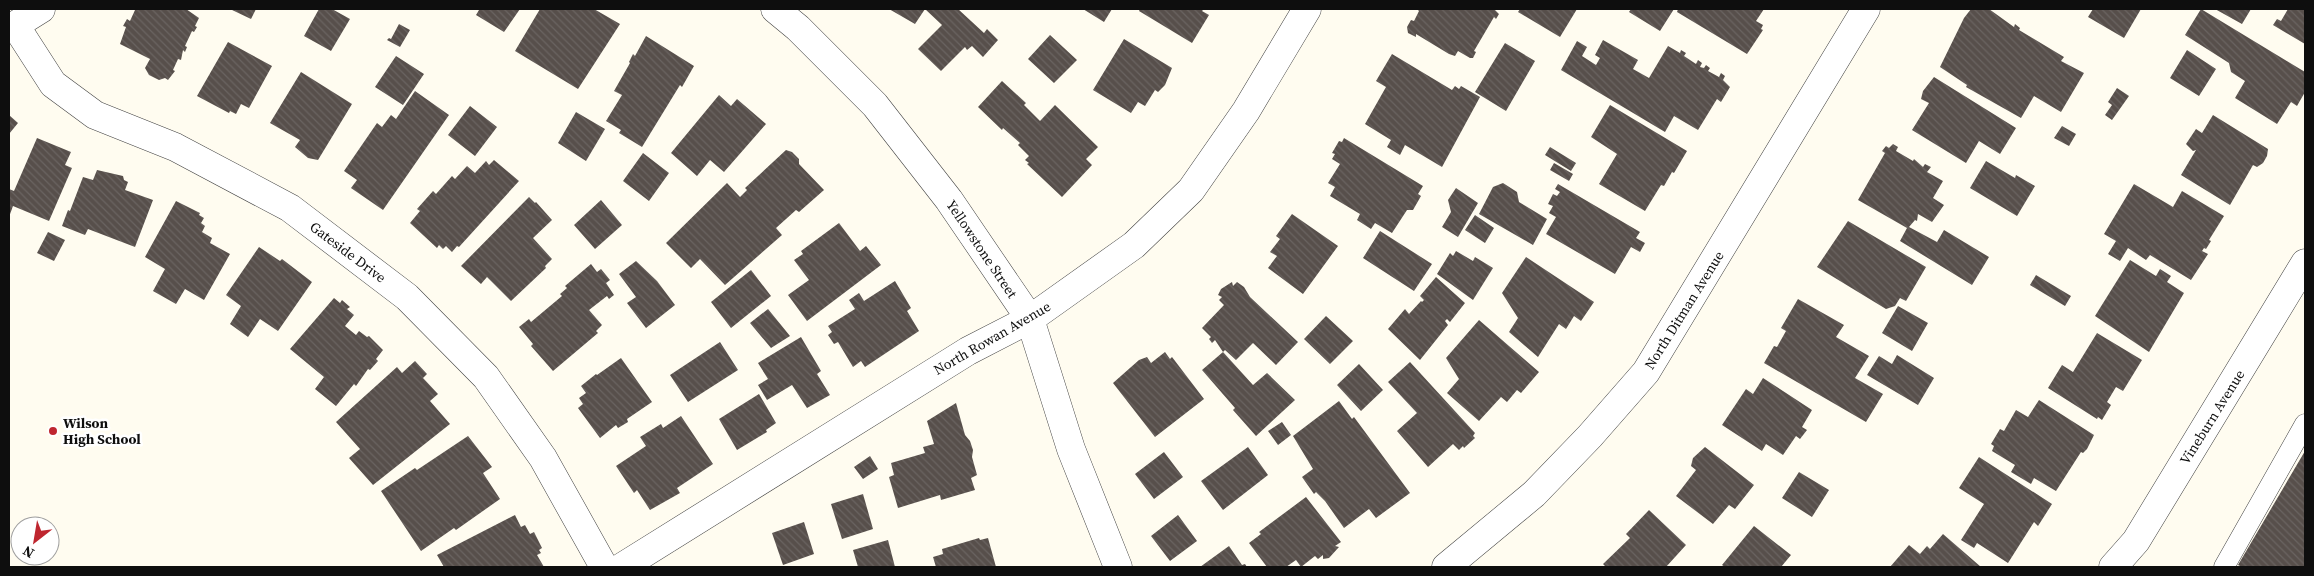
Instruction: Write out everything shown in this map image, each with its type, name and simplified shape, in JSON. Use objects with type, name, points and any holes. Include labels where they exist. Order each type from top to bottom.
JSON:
[{"type":"street","points":[[12,27],[41,9]]},
{"type":"street","name":"Yellowstone Street","points":[[775,9],[798,28],[875,105],[950,200],[1030,319],[1071,449],[1118,567]]},
{"type":"street","name":"North Rowan Avenue","points":[[622,567],[968,351],[1030,319],[1134,245],[1190,190],[1246,111],[1307,9]]},
{"type":"street","name":"North Ditman Avenue","points":[[1446,567],[1534,494],[1590,436],[1646,372],[1866,9]]},
{"type":"street","name":"Gateside Drive","points":[[12,27],[53,84],[95,115],[174,147],[290,208],[407,297],[486,378],[543,458],[604,567]]},
{"type":"street","name":"Vineburn Avenue","points":[[2112,567],[2136,540],[2305,264]]},
{"type":"lane","points":[[2224,567],[2305,424]]},
{"type":"building","points":[[132,9],[186,9],[199,18],[195,26],[197,27],[194,32],[192,31],[185,46],[187,47],[185,52],[183,50],[181,60],[178,59],[173,70],[175,71],[168,80],[165,78],[159,80],[149,75],[145,68],[150,59],[120,44],[126,27],[123,26],[127,19],[130,21],[135,10]]},
{"type":"building","points":[[230,9],[256,9],[251,19]]},
{"type":"building","points":[[319,9],[332,9],[350,19],[331,51],[304,36]]},
{"type":"building","points":[[476,9],[520,9],[504,32],[476,15],[479,10]]},
{"type":"building","points":[[540,9],[594,9],[620,24],[578,89],[515,51]]},
{"type":"building","points":[[889,9],[925,9],[915,24]]},
{"type":"building","points":[[925,9],[958,9],[984,33],[987,29],[998,40],[983,57],[972,46],[967,50],[965,47],[941,71],[918,49],[942,25]]},
{"type":"building","points":[[1083,9],[1112,9],[1104,22]]},
{"type":"building","points":[[1140,9],[1204,9],[1202,11],[1209,15],[1192,43],[1139,11]]},
{"type":"building","points":[[1417,9],[1494,9],[1499,14],[1496,19],[1494,17],[1474,51],[1476,52],[1473,58],[1470,58],[1458,51],[1455,56],[1449,54],[1416,34],[1416,37],[1408,33],[1407,27],[1411,20],[1414,21],[1419,11]]},
{"type":"building","points":[[1520,9],[1577,9],[1560,37],[1518,12]]},
{"type":"building","points":[[1631,9],[1674,9],[1660,31],[1629,12]]},
{"type":"building","points":[[1678,9],[1764,9],[1756,21],[1763,25],[1761,29],[1763,30],[1747,54],[1677,12]]},
{"type":"building","points":[[1971,9],[1989,9],[2014,27],[2015,24],[2020,28],[2019,30],[2064,57],[2061,61],[2084,73],[2061,112],[2034,96],[2021,118],[1966,87],[1967,85],[1940,67],[1964,18]]},
{"type":"building","points":[[2093,9],[2141,9],[2124,38],[2088,17]]},
{"type":"building","points":[[2201,9],[2305,72],[2305,92],[2297,106],[2291,102],[2277,124],[2235,98],[2245,81],[2231,72],[2229,63],[2185,35]]},
{"type":"building","points":[[2215,9],[2251,9],[2242,24]]},
{"type":"building","points":[[2288,9],[2305,9],[2305,44],[2273,25],[2277,19],[2281,21]]},
{"type":"building","points":[[399,24],[410,30],[400,47],[387,40],[391,39]]},
{"type":"building","points":[[1050,35],[1077,60],[1054,83],[1028,59]]},
{"type":"building","points":[[646,36],[694,66],[682,87],[680,85],[642,147],[619,133],[621,130],[606,121],[622,95],[614,91],[633,54],[635,56]]},
{"type":"building","points":[[1124,39],[1172,68],[1165,85],[1158,92],[1155,90],[1145,106],[1138,102],[1131,113],[1093,90]]},
{"type":"building","points":[[1603,40],[1638,60],[1633,69],[1649,78],[1668,46],[1680,53],[1681,50],[1686,53],[1684,56],[1696,64],[1698,60],[1702,63],[1700,67],[1704,68],[1706,65],[1710,68],[1708,71],[1719,77],[1721,73],[1725,76],[1723,80],[1730,87],[1721,102],[1717,99],[1698,130],[1674,116],[1665,132],[1561,70],[1577,41],[1587,47],[1582,56],[1596,65],[1600,58],[1595,55]]},
{"type":"building","points":[[228,42],[272,66],[249,108],[241,104],[236,114],[230,111],[229,113],[197,96]]},
{"type":"building","points":[[1505,43],[1535,61],[1506,111],[1475,92]]},
{"type":"building","points":[[2187,50],[2216,69],[2199,96],[2170,78]]},
{"type":"building","points":[[1392,54],[1452,90],[1455,86],[1459,89],[1461,86],[1480,97],[1442,167],[1405,145],[1400,155],[1387,147],[1391,140],[1365,124],[1386,87],[1376,81]]},
{"type":"building","points":[[396,56],[424,74],[403,105],[375,87]]},
{"type":"building","points":[[301,72],[352,104],[318,160],[308,158],[295,147],[300,140],[270,123]]},
{"type":"building","points":[[1934,77],[2016,128],[2000,154],[1979,141],[1966,163],[1912,130],[1929,103],[1921,99],[1923,91]]},
{"type":"building","points":[[1002,81],[1026,103],[1024,105],[1040,121],[1055,105],[1098,147],[1086,159],[1092,165],[1062,197],[1027,164],[1029,163],[1025,160],[1029,156],[1018,145],[1020,143],[1003,128],[1002,130],[978,107]]},
{"type":"building","points":[[2117,88],[2129,96],[2112,120],[2105,115],[2112,105],[2108,102]]},
{"type":"building","points":[[415,91],[449,115],[383,210],[351,188],[357,180],[344,171],[377,123],[382,127],[391,115],[396,119]]},
{"type":"building","points":[[719,95],[731,106],[737,99],[766,124],[724,172],[710,160],[697,176],[671,153]]},
{"type":"building","points":[[1610,105],[1687,151],[1674,173],[1672,172],[1664,186],[1661,185],[1645,211],[1599,184],[1617,154],[1591,137]]},
{"type":"building","points":[[470,106],[497,127],[475,156],[448,135]]},
{"type":"building","points":[[576,112],[605,129],[586,161],[558,143]]},
{"type":"building","points":[[9,115],[18,123],[9,134]]},
{"type":"building","points":[[2213,115],[2268,149],[2263,163],[2257,167],[2253,165],[2230,205],[2181,175],[2196,150],[2193,151],[2186,144],[2196,129],[2202,133]]},
{"type":"building","points":[[2062,126],[2076,134],[2069,146],[2054,138]]},
{"type":"building","points":[[37,138],[71,152],[65,165],[72,168],[49,221],[13,206],[9,217],[9,189],[14,191]]},
{"type":"building","points":[[1344,138],[1423,186],[1418,194],[1421,196],[1413,210],[1407,210],[1392,233],[1375,223],[1371,229],[1357,220],[1360,214],[1330,196],[1335,187],[1328,183],[1340,164],[1332,159],[1335,154],[1332,153],[1339,141],[1342,142]]},
{"type":"building","points":[[1893,144],[1898,147],[1896,151],[1913,161],[1914,159],[1923,167],[1925,164],[1931,167],[1927,172],[1943,181],[1933,198],[1944,205],[1932,222],[1918,214],[1917,221],[1915,220],[1909,227],[1937,242],[1944,230],[1989,257],[1972,285],[1900,241],[1907,228],[1858,200],[1885,153],[1882,151],[1886,146],[1889,148]]},
{"type":"building","points":[[1550,147],[1576,163],[1571,171],[1545,155]]},
{"type":"building","points":[[786,150],[792,152],[799,159],[799,164],[824,190],[799,212],[796,210],[776,228],[782,235],[725,285],[700,259],[691,268],[666,243],[727,183],[740,197],[747,190],[745,188]]},
{"type":"building","points":[[643,153],[669,173],[649,201],[623,181]]},
{"type":"building","points":[[494,160],[519,181],[459,247],[457,246],[452,252],[446,246],[443,249],[439,245],[437,248],[410,223],[420,211],[417,209],[433,191],[436,194],[452,176],[455,179],[467,166],[475,173],[486,161],[489,165]]},
{"type":"building","points":[[1986,161],[2015,178],[2016,175],[2035,186],[2017,216],[1970,188]]},
{"type":"building","points":[[1554,163],[1573,174],[1569,181],[1550,170]]},
{"type":"building","points":[[97,170],[123,176],[124,180],[128,182],[125,190],[153,200],[135,247],[88,229],[85,235],[62,226],[83,177],[93,180]]},
{"type":"building","points":[[1503,183],[1517,192],[1519,202],[1547,219],[1533,245],[1479,214],[1493,187]]},
{"type":"building","points":[[1558,184],[1640,232],[1636,238],[1645,243],[1640,252],[1631,247],[1615,274],[1546,234],[1556,217],[1549,213],[1553,206],[1548,204],[1553,194],[1557,196],[1560,192],[1555,189]]},
{"type":"building","points":[[2134,184],[2173,207],[2182,191],[2224,216],[2209,240],[2211,241],[2206,249],[2204,248],[2202,251],[2208,254],[2191,280],[2150,255],[2146,260],[2128,248],[2120,261],[2108,254],[2116,241],[2104,234]]},
{"type":"building","points":[[1456,188],[1478,203],[1458,237],[1442,227],[1451,212],[1448,200]]},
{"type":"building","points":[[529,197],[552,220],[533,238],[552,259],[545,266],[546,268],[511,301],[487,277],[481,284],[461,266]]},
{"type":"building","points":[[601,200],[622,225],[595,249],[574,225]]},
{"type":"building","points":[[176,201],[200,213],[199,215],[204,218],[201,223],[205,226],[202,232],[212,238],[210,243],[230,254],[204,300],[185,289],[176,304],[153,291],[165,269],[145,257]]},
{"type":"building","points":[[1292,214],[1338,246],[1303,294],[1268,268],[1277,256],[1270,252],[1280,239],[1276,236]]},
{"type":"building","points":[[1475,215],[1494,228],[1485,243],[1465,230]]},
{"type":"building","points":[[1848,221],[1926,267],[1906,301],[1900,298],[1895,306],[1886,309],[1817,267]]},
{"type":"building","points":[[839,223],[860,251],[866,246],[881,265],[807,321],[788,295],[809,280],[794,260],[803,254],[801,251]]},
{"type":"building","points":[[1380,231],[1432,264],[1414,291],[1363,258]]},
{"type":"building","points":[[48,232],[65,240],[54,261],[37,253]]},
{"type":"building","points":[[259,247],[280,261],[282,259],[312,282],[278,331],[260,319],[248,337],[230,324],[241,306],[226,295]]},
{"type":"building","points":[[1456,251],[1473,261],[1475,257],[1493,268],[1473,300],[1437,274],[1450,253],[1453,256]]},
{"type":"building","points":[[1526,257],[1594,302],[1581,321],[1574,316],[1566,329],[1559,324],[1538,357],[1509,332],[1518,318],[1502,293]]},
{"type":"building","points":[[2130,260],[2156,276],[2160,269],[2171,276],[2167,282],[2184,293],[2149,352],[2095,316]]},
{"type":"building","points":[[636,261],[657,281],[675,305],[646,328],[627,303],[636,297],[619,274]]},
{"type":"building","points":[[591,264],[597,272],[601,269],[610,280],[606,283],[614,295],[609,299],[607,296],[589,310],[602,325],[596,331],[598,333],[553,371],[531,346],[533,344],[519,327],[529,319],[531,322],[562,296],[560,294],[567,288],[565,286]]},
{"type":"building","points":[[751,270],[771,296],[731,328],[711,302]]},
{"type":"building","points":[[2036,275],[2071,296],[2065,306],[2030,285]]},
{"type":"building","points":[[1436,277],[1465,303],[1450,322],[1447,319],[1445,321],[1448,325],[1420,360],[1388,329],[1405,309],[1409,314],[1424,300],[1420,296]]},
{"type":"building","points":[[895,281],[911,308],[907,311],[919,331],[865,367],[861,361],[853,367],[838,342],[834,344],[828,335],[832,332],[828,326],[855,309],[849,300],[859,293],[864,301]]},
{"type":"building","points":[[1232,282],[1233,286],[1237,282],[1244,287],[1250,297],[1298,342],[1276,365],[1253,343],[1236,360],[1225,350],[1223,352],[1215,340],[1212,343],[1209,339],[1211,337],[1202,328],[1224,305],[1219,300],[1222,297],[1218,295],[1221,289]]},
{"type":"building","points":[[334,298],[340,303],[342,300],[350,307],[347,309],[354,315],[345,326],[356,335],[359,331],[367,337],[369,336],[383,350],[376,359],[378,361],[370,370],[368,369],[356,386],[354,384],[336,406],[315,389],[324,377],[290,349]]},
{"type":"building","points":[[1798,299],[1844,325],[1836,337],[1869,356],[1855,378],[1883,394],[1866,422],[1764,363],[1774,346],[1777,347],[1786,331],[1781,328]]},
{"type":"building","points":[[1898,306],[1928,323],[1912,351],[1882,333]]},
{"type":"building","points":[[768,309],[790,336],[771,348],[750,323]]},
{"type":"building","points":[[1326,316],[1353,341],[1330,364],[1304,339]]},
{"type":"building","points":[[1479,320],[1539,372],[1521,393],[1517,390],[1507,402],[1501,397],[1479,421],[1447,393],[1459,379],[1446,358]]},
{"type":"building","points":[[2097,333],[2142,360],[2123,391],[2116,387],[2107,402],[2111,405],[2102,420],[2098,417],[2097,419],[2048,388],[2062,365],[2073,372]]},
{"type":"building","points":[[801,337],[821,371],[817,374],[830,395],[807,408],[792,385],[767,400],[758,385],[768,379],[758,363]]},
{"type":"building","points":[[720,342],[738,370],[688,402],[670,375]]},
{"type":"building","points":[[1165,352],[1170,359],[1172,357],[1204,399],[1155,437],[1113,383],[1139,360],[1147,357],[1151,363]]},
{"type":"building","points":[[1223,352],[1253,385],[1267,373],[1295,400],[1256,436],[1202,370]]},
{"type":"building","points":[[1897,355],[1934,378],[1918,405],[1867,375],[1879,356],[1892,364]]},
{"type":"building","points":[[621,358],[652,402],[627,419],[628,422],[618,428],[616,425],[600,438],[578,408],[583,404],[579,398],[586,393],[581,386]]},
{"type":"building","points":[[415,361],[427,374],[423,378],[438,394],[430,401],[450,424],[373,485],[349,458],[360,449],[336,422],[397,367],[402,373]]},
{"type":"building","points":[[1410,362],[1475,433],[1473,436],[1475,438],[1464,448],[1463,446],[1459,450],[1453,444],[1428,467],[1397,431],[1417,413],[1388,382]]},
{"type":"building","points":[[1359,364],[1383,390],[1361,411],[1337,385]]},
{"type":"building","points":[[1763,378],[1812,410],[1802,427],[1807,430],[1800,439],[1796,436],[1783,455],[1766,444],[1762,451],[1722,425],[1746,389],[1753,394]]},
{"type":"building","points":[[759,394],[776,423],[766,430],[767,432],[737,450],[719,419]]},
{"type":"building","points":[[2039,400],[2094,435],[2087,449],[2083,453],[2081,452],[2056,491],[2034,478],[2031,484],[2011,472],[2015,465],[1992,451],[1994,446],[1991,444],[2000,429],[2004,431],[2016,410],[2028,417]]},
{"type":"building","points":[[1339,401],[1352,419],[1354,417],[1410,493],[1376,518],[1369,509],[1344,528],[1325,501],[1316,492],[1314,494],[1302,477],[1313,469],[1293,436]]},
{"type":"building","points":[[956,403],[965,435],[970,441],[973,450],[972,457],[977,475],[971,478],[975,490],[941,500],[940,495],[898,508],[889,477],[894,475],[891,463],[925,453],[923,447],[934,444],[927,421]]},
{"type":"building","points":[[681,416],[713,464],[677,488],[680,493],[650,510],[637,490],[634,493],[616,466],[646,446],[640,437],[661,424],[663,428]]},
{"type":"building","points":[[1282,422],[1291,435],[1278,445],[1268,431]]},
{"type":"building","points":[[468,436],[492,467],[483,473],[500,499],[456,530],[454,528],[421,551],[381,491]]},
{"type":"building","points":[[1248,447],[1268,475],[1223,510],[1201,481]]},
{"type":"building","points":[[1705,447],[1754,485],[1735,509],[1729,505],[1713,524],[1676,496],[1696,470],[1691,466],[1693,458]]},
{"type":"building","points":[[2305,451],[2305,567],[2242,567],[2238,565]]},
{"type":"building","points":[[1164,452],[1183,477],[1154,499],[1135,474]]},
{"type":"building","points":[[870,456],[878,469],[863,479],[854,467]]},
{"type":"building","points":[[1979,457],[2052,504],[2038,526],[2034,522],[2008,563],[1977,543],[1974,548],[1961,540],[1984,504],[1959,488]]},
{"type":"building","points":[[1799,472],[1829,490],[1812,517],[1782,498]]},
{"type":"building","points":[[863,494],[873,529],[842,539],[831,504]]},
{"type":"building","points":[[1306,497],[1341,542],[1335,546],[1339,547],[1329,558],[1323,559],[1323,555],[1318,559],[1315,556],[1301,567],[1296,560],[1286,567],[1267,567],[1249,543],[1261,534],[1259,532]]},
{"type":"building","points":[[1649,510],[1686,545],[1666,567],[1606,567],[1603,564],[1630,538],[1626,534]]},
{"type":"building","points":[[515,515],[521,527],[525,525],[530,534],[534,532],[542,548],[539,550],[541,553],[537,555],[544,567],[444,567],[437,555]]},
{"type":"building","points":[[1178,515],[1197,541],[1170,561],[1151,536]]},
{"type":"building","points":[[804,522],[814,554],[783,565],[772,533]]},
{"type":"building","points":[[1754,526],[1791,555],[1781,567],[1725,567],[1722,565]]},
{"type":"building","points":[[1943,534],[1981,567],[1890,567],[1909,545],[1920,554],[1927,546],[1930,549]]},
{"type":"building","points":[[979,538],[980,540],[988,538],[996,567],[936,567],[933,557],[943,554],[942,549]]},
{"type":"building","points":[[888,540],[895,567],[858,567],[853,550]]},
{"type":"building","points":[[1229,546],[1242,565],[1245,564],[1247,567],[1200,567]]},
{"type":"place","name":"Wilson High School","points":[[53,431]]}]
